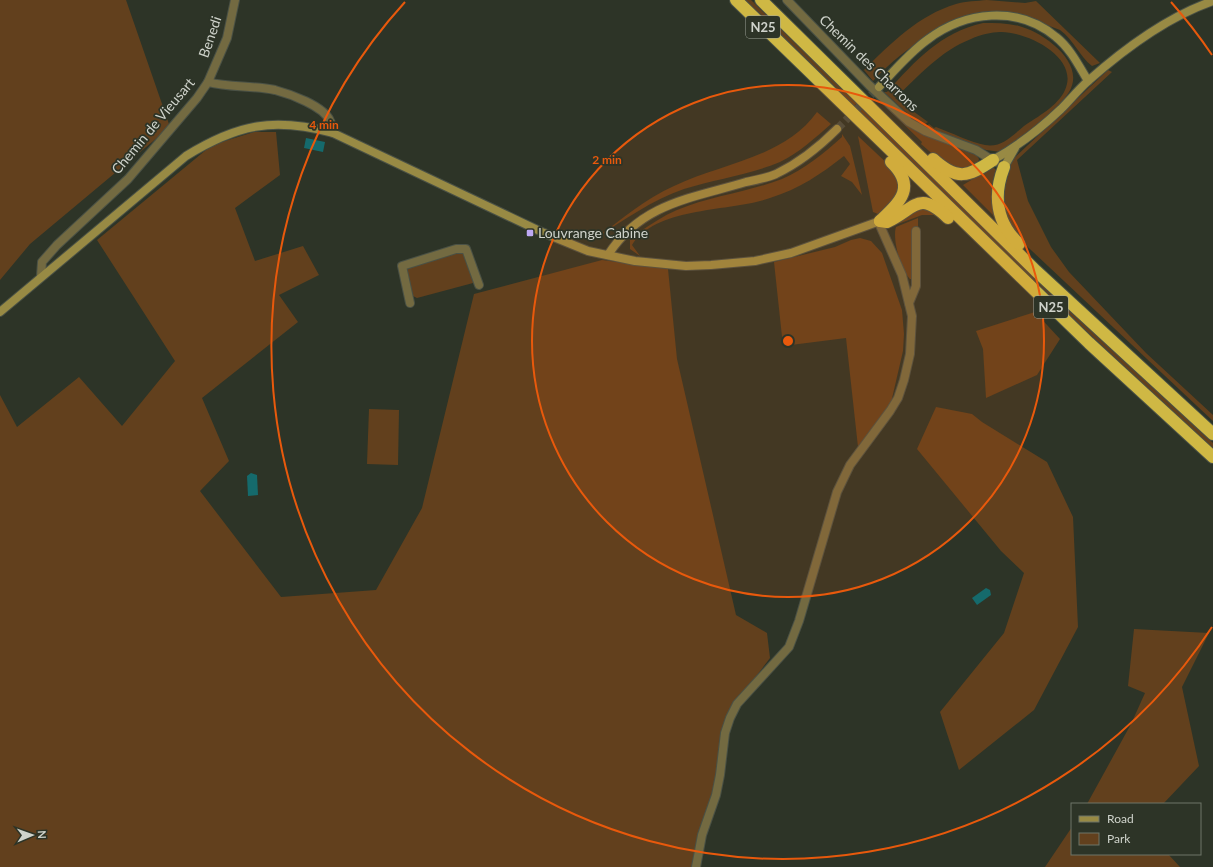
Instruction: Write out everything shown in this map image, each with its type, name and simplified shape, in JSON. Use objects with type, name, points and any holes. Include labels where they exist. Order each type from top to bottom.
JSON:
[{"type":"highway","name":"N25","points":[[736,0],[880,142],[1121,374],[1213,457]]},
{"type":"highway","name":"N25","points":[[761,0],[1036,271],[1213,434]]},
{"type":"highway","points":[[879,221],[898,203],[902,197],[904,188],[901,174],[878,150],[880,142]]},
{"type":"highway","points":[[915,152],[922,150],[943,168],[952,173],[961,175],[976,171],[993,160]]},
{"type":"highway","points":[[1004,167],[999,181],[997,194],[999,210],[1005,228],[1037,262],[1036,271]]},
{"type":"highway","points":[[879,221],[887,222],[910,206],[924,204],[932,205],[941,211],[966,235],[975,234]]},
{"type":"street","name":"Benedi","points":[[208,82],[227,38],[235,0]]},
{"type":"street","name":"Chemin des Charrons","points":[[787,0],[869,85],[909,122],[926,131],[976,150],[1004,167]]},
{"type":"street","points":[[993,160],[1016,148],[1060,109],[1088,81],[1128,47],[1175,19],[1213,1]]},
{"type":"street","points":[[879,86],[927,40],[947,27],[968,18],[1004,15],[1021,17],[1041,26],[1057,37],[1072,54],[1088,81]]},
{"type":"street","name":"Chemin de Vieusart","points":[[42,276],[42,262],[57,245],[128,178],[197,98],[208,82],[220,86],[275,90],[300,99],[324,112],[330,120],[333,133]]},
{"type":"street","points":[[0,312],[186,156],[212,140],[253,126],[276,124],[300,125],[333,133],[544,233],[588,251],[664,264],[686,266],[755,261],[790,253],[879,221],[902,275],[912,316],[910,354],[898,398],[850,465],[837,492],[799,620],[789,647],[737,704],[730,718],[725,733],[716,795],[702,835],[696,867]]},
{"type":"street","points":[[608,255],[626,231],[664,207],[691,196],[775,174],[804,157],[825,142],[837,129]]},
{"type":"street","points":[[1004,167],[1016,148]]},
{"type":"street","points":[[909,303],[916,286],[916,231]]},
{"type":"street","points":[[410,303],[402,266],[456,249],[466,249],[479,285]]},
{"type":"green space","points":[[0,0],[126,0],[170,127],[30,244],[0,280]]},
{"type":"green space","points":[[744,0],[751,0],[857,103],[853,107]]},
{"type":"green space","points":[[987,0],[1025,3],[1036,1],[1100,63],[1092,66],[1087,62],[1069,38],[1060,30],[1033,21],[1007,18],[982,19],[958,24],[935,33],[913,46],[892,62],[873,81],[864,70],[895,40],[930,15],[956,4]]},
{"type":"green space","points":[[983,23],[1001,23],[1029,29],[1060,50],[1072,70],[1073,81],[1069,92],[1064,99],[1038,124],[1001,152],[986,150],[926,127],[929,124],[934,128],[936,127],[974,142],[985,145],[996,145],[1011,137],[1024,126],[1047,111],[1062,96],[1068,78],[1065,67],[1058,57],[1048,48],[1036,41],[1011,33],[1000,32],[978,36],[949,50],[921,73],[895,98],[928,122],[924,125],[908,114],[884,92],[887,92],[908,69],[941,41],[968,28]]},
{"type":"green space","points":[[1108,70],[1112,72],[1017,160],[1028,201],[1051,247],[1069,272],[1146,353],[1213,415],[1213,421],[1015,235],[1004,214],[1002,188],[1012,160]]},
{"type":"green space","points":[[862,109],[1027,270],[1213,443],[1213,449],[1024,273],[859,113]]},
{"type":"green space","points":[[892,110],[975,153],[979,159],[978,163],[962,170],[943,163],[921,144],[922,142],[890,111]]},
{"type":"green space","points":[[817,112],[831,124],[794,154],[780,162],[756,170],[684,189],[638,211],[596,238],[634,210],[664,191],[693,178],[770,150],[787,140],[803,127]]},
{"type":"green space","points":[[254,132],[276,132],[280,175],[235,208],[255,261],[303,246],[319,275],[279,295],[298,322],[202,398],[229,461],[200,491],[281,597],[376,590],[422,508],[474,294],[602,260],[668,269],[677,359],[736,615],[767,633],[770,658],[730,711],[712,798],[694,867],[0,867],[0,395],[17,427],[79,377],[122,426],[175,361],[97,240],[212,145]]},
{"type":"green space","points":[[842,134],[850,146],[862,195],[852,182],[841,176],[850,164],[844,156],[809,180],[791,190],[770,198],[695,212],[658,223],[643,232],[632,245],[640,256],[630,249],[630,240],[637,232],[638,233],[652,223],[690,205],[782,179],[814,160],[842,137]]},
{"type":"green space","points":[[858,136],[892,168],[899,183],[900,189],[895,200],[878,214],[873,212]]},
{"type":"green space","points":[[993,167],[998,172],[995,217],[963,185]]},
{"type":"green space","points":[[927,208],[937,215],[922,215],[898,224],[907,214]]},
{"type":"green space","points":[[918,218],[912,279],[910,279],[903,269],[898,254],[895,233],[896,227]]},
{"type":"green space","points":[[860,238],[871,241],[882,253],[902,310],[904,334],[903,351],[890,407],[858,447],[846,338],[783,346],[774,262],[835,247]]},
{"type":"green space","points":[[457,252],[466,254],[474,280],[473,283],[417,298],[411,295],[405,269]]},
{"type":"green space","points":[[1035,312],[1060,339],[1037,375],[986,398],[983,349],[976,331]]},
{"type":"green space","points":[[936,407],[972,414],[982,422],[1047,462],[1073,517],[1078,627],[1034,710],[959,770],[940,712],[1004,633],[1024,573],[1001,551],[917,449]]},
{"type":"green space","points":[[369,409],[399,410],[398,465],[367,464]]},
{"type":"green space","points":[[1134,629],[1209,633],[1182,687],[1199,766],[1164,803],[1088,803],[1131,724],[1145,693],[1128,686]]},
{"type":"green space","points":[[1071,828],[1071,855],[1169,855],[1180,867],[1045,867]]},
{"type":"water","points":[[306,138],[325,142],[323,152],[304,148]]},
{"type":"water","points":[[251,473],[257,475],[258,495],[248,496],[247,476]]},
{"type":"water","points":[[986,588],[990,590],[991,595],[977,605],[972,598]]},
{"type":"tunnel","points":[[837,129],[879,87]]},
{"type":"place","name":"Louvrange Cabine","points":[[530,233]]}]
